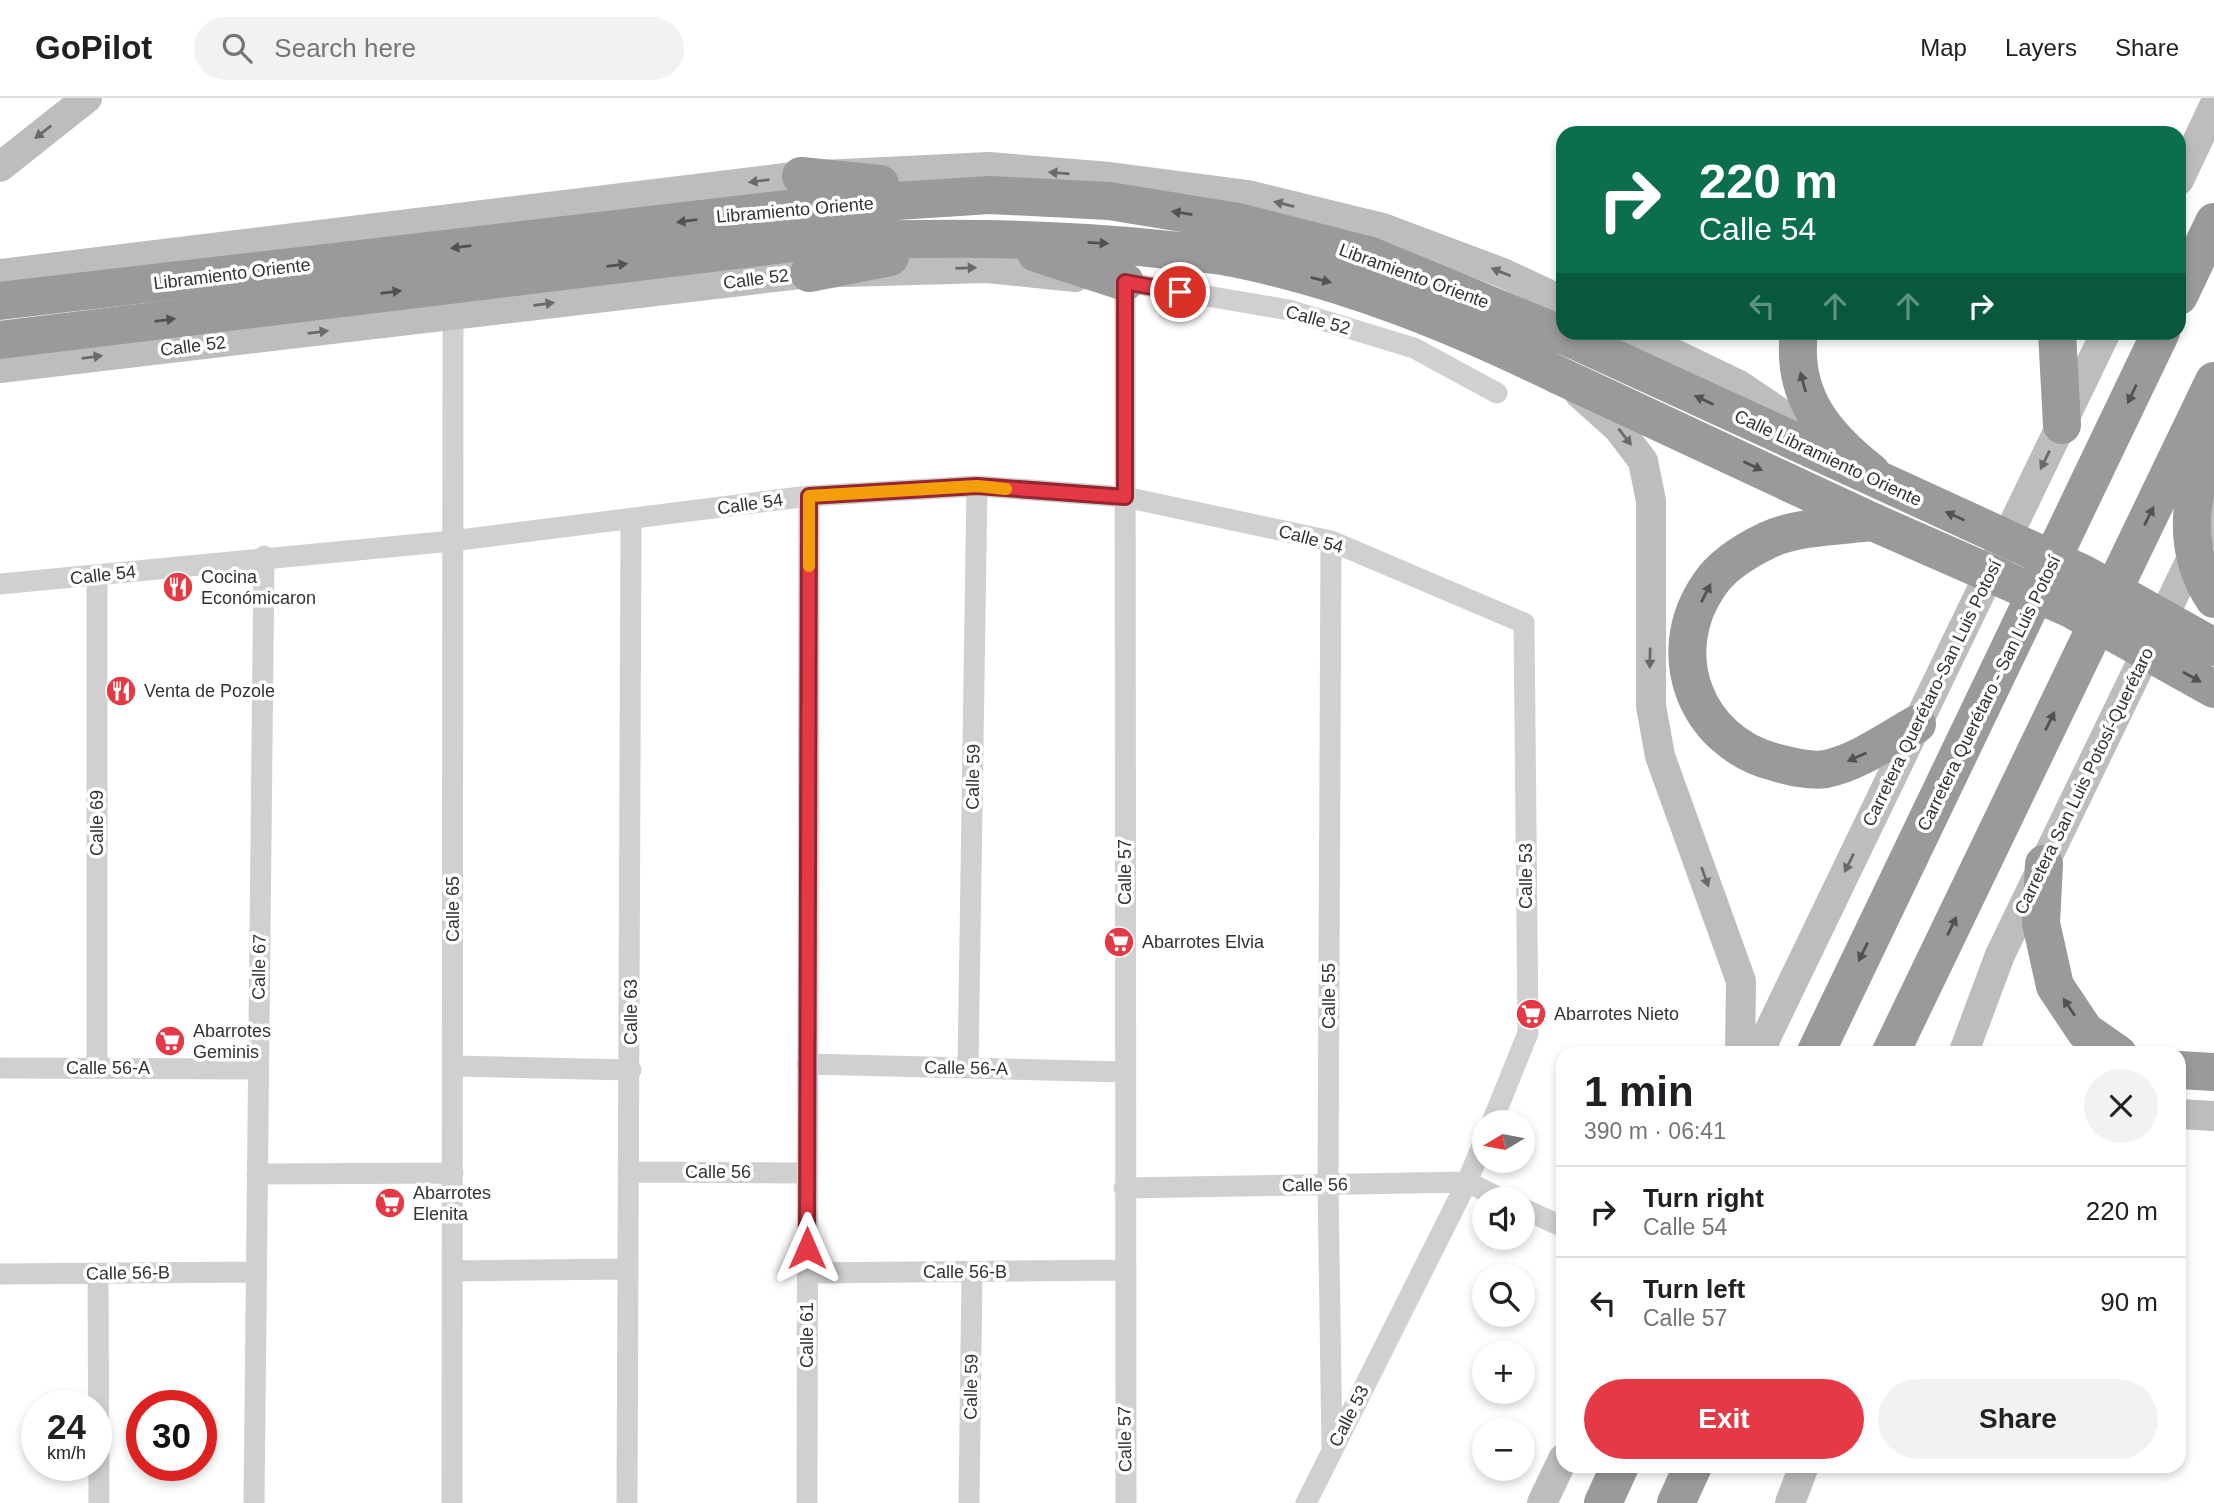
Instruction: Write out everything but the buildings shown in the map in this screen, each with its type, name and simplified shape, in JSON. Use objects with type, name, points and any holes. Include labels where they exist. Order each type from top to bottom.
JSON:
[{"type":"highway","name":"Libramiento Oriente","points":[[0,338],[806,224],[990,195],[1109,201],[1238,222],[1371,256],[1556,331]]},
{"type":"highway","points":[[2186,281],[2214,222]]},
{"type":"highway","name":"Libramiento Oriente","points":[[0,301],[806,224],[1109,243],[1232,257],[1362,290],[1475,335],[1558,374]]},
{"type":"highway","points":[[989,237],[1125,282]]},
{"type":"highway","name":"Calle Libramiento Oriente","points":[[1576,340],[1892,488],[2076,591]]},
{"type":"highway","points":[[1798,340],[1797,351],[1802,383],[1814,416],[1837,443],[1892,488]]},
{"type":"highway","points":[[2057,340],[2062,425]]},
{"type":"highway","name":"Carretera Querétaro - San Luis Potosí","points":[[1819,1046],[2157,340]]},
{"type":"highway","points":[[1558,374],[1873,522],[2076,591],[2214,648]]},
{"type":"highway","points":[[1894,1046],[2214,381]]},
{"type":"highway","points":[[2214,441],[2200,468],[2191,520],[2192,552],[2214,599]]},
{"type":"highway","points":[[1873,522],[1770,539],[1734,560],[1709,584],[1694,618],[1686,661],[1696,700],[1719,734],[1751,756],[1791,766],[1825,769],[1860,757],[1917,724]]},
{"type":"highway","points":[[2076,591],[2214,690]]},
{"type":"highway","points":[[2044,864],[2041,923],[2055,986],[2085,1031],[2107,1046]]},
{"type":"highway","points":[[2186,1070],[2214,1072]]},
{"type":"highway","points":[[1603,1503],[1617,1473]]},
{"type":"highway","points":[[1676,1503],[1690,1473]]},
{"type":"main road","points":[[0,166],[87,98]]},
{"type":"main road","points":[[2186,165],[2214,106]]},
{"type":"main road","name":"Libramiento Oriente","points":[[0,274],[806,224],[989,167],[1110,177],[1248,195],[1382,228],[1503,272],[1556,298]]},
{"type":"main road","name":"Calle 52","points":[[0,368],[453,315],[806,224],[986,268],[1125,282]]},
{"type":"main road","points":[[0,260],[32,270]]},
{"type":"main road","points":[[0,294],[19,274],[32,270]]},
{"type":"main road","points":[[0,338],[18,356],[43,363]]},
{"type":"main road","points":[[1645,340],[1738,385],[1892,488]]},
{"type":"main road","name":"Carretera Querétaro-San Luis Potosí","points":[[1762,1046],[2102,340]]},
{"type":"main road","points":[[1558,374],[1618,428],[1643,461],[1651,501],[1651,706],[1660,756],[1741,981],[1740,1046]]},
{"type":"main road","name":"Carretera San Luis Potosí-Querétaro","points":[[1967,1046],[2000,956],[2214,512]]},
{"type":"main road","points":[[2186,1114],[2214,1116]]},
{"type":"main road","points":[[1542,1503],[1556,1473]]},
{"type":"main road","points":[[1790,1503],[1801,1473]]},
{"type":"street","name":"Calle 52","points":[[1125,282],[1289,310],[1414,348],[1497,393]]},
{"type":"street","name":"Calle 57","points":[[1125,282],[1126,1503]]},
{"type":"street","name":"Calle 65","points":[[452,1503],[453,315]]},
{"type":"street","name":"Calle 54","points":[[0,584],[97,577],[264,556],[452,541],[809,496],[977,486],[1125,497],[1331,541],[1524,623]]},
{"type":"street","name":"Calle 59","points":[[968,1068],[977,486]]},
{"type":"street","name":"Calle 61","points":[[807,1503],[809,496]]},
{"type":"street","name":"Calle 63","points":[[627,1503],[631,1070],[631,520]]},
{"type":"street","name":"Calle 55","points":[[1331,541],[1328,1184],[1332,1450]]},
{"type":"street","name":"Calle 67","points":[[254,1503],[264,556]]},
{"type":"street","name":"Calle 69","points":[[97,577],[97,1068]]},
{"type":"street","name":"Calle 53","points":[[1497,1110],[1528,1032],[1524,623]]},
{"type":"street","name":"Calle 56-A","points":[[807,1064],[1124,1072]]},
{"type":"street","points":[[453,1066],[631,1070]]},
{"type":"street","name":"Calle 56-A","points":[[0,1068],[257,1069]]},
{"type":"street","name":"Calle 53","points":[[1306,1503],[1472,1170]]},
{"type":"street","name":"Calle 56","points":[[628,1172],[807,1173]]},
{"type":"street","points":[[257,1174],[453,1173]]},
{"type":"street","name":"Calle 56","points":[[1124,1188],[1467,1182],[1477,1187]]},
{"type":"street","points":[[1535,1214],[1556,1224]]},
{"type":"street","points":[[453,1271],[628,1269]]},
{"type":"street","name":"Calle 56-B","points":[[807,1273],[1124,1270]]},
{"type":"street","name":"Calle 56-B","points":[[0,1274],[256,1272]]},
{"type":"street","name":"Calle 59","points":[[969,1503],[972,1272]]},
{"type":"street","points":[[98,1273],[99,1503]]},
{"type":"slow traffic","points":[[809,566],[809,496],[977,486],[1006,489]]},
{"type":"place","name":"Cocina Económicaron","points":[[178,587]]},
{"type":"place","name":"Venta de Pozole","points":[[121,691]]},
{"type":"place","name":"Abarrotes Elvia","points":[[1119,942]]},
{"type":"place","name":"Abarrotes Nieto","points":[[1531,1014]]},
{"type":"place","name":"Abarrotes Geminis","points":[[170,1041]]},
{"type":"place","name":"Abarrotes Elenita","points":[[390,1203]]},
{"type":"route","points":[[807,1248],[809,496],[977,486],[1125,497],[1125,282],[1180,292]]}]
